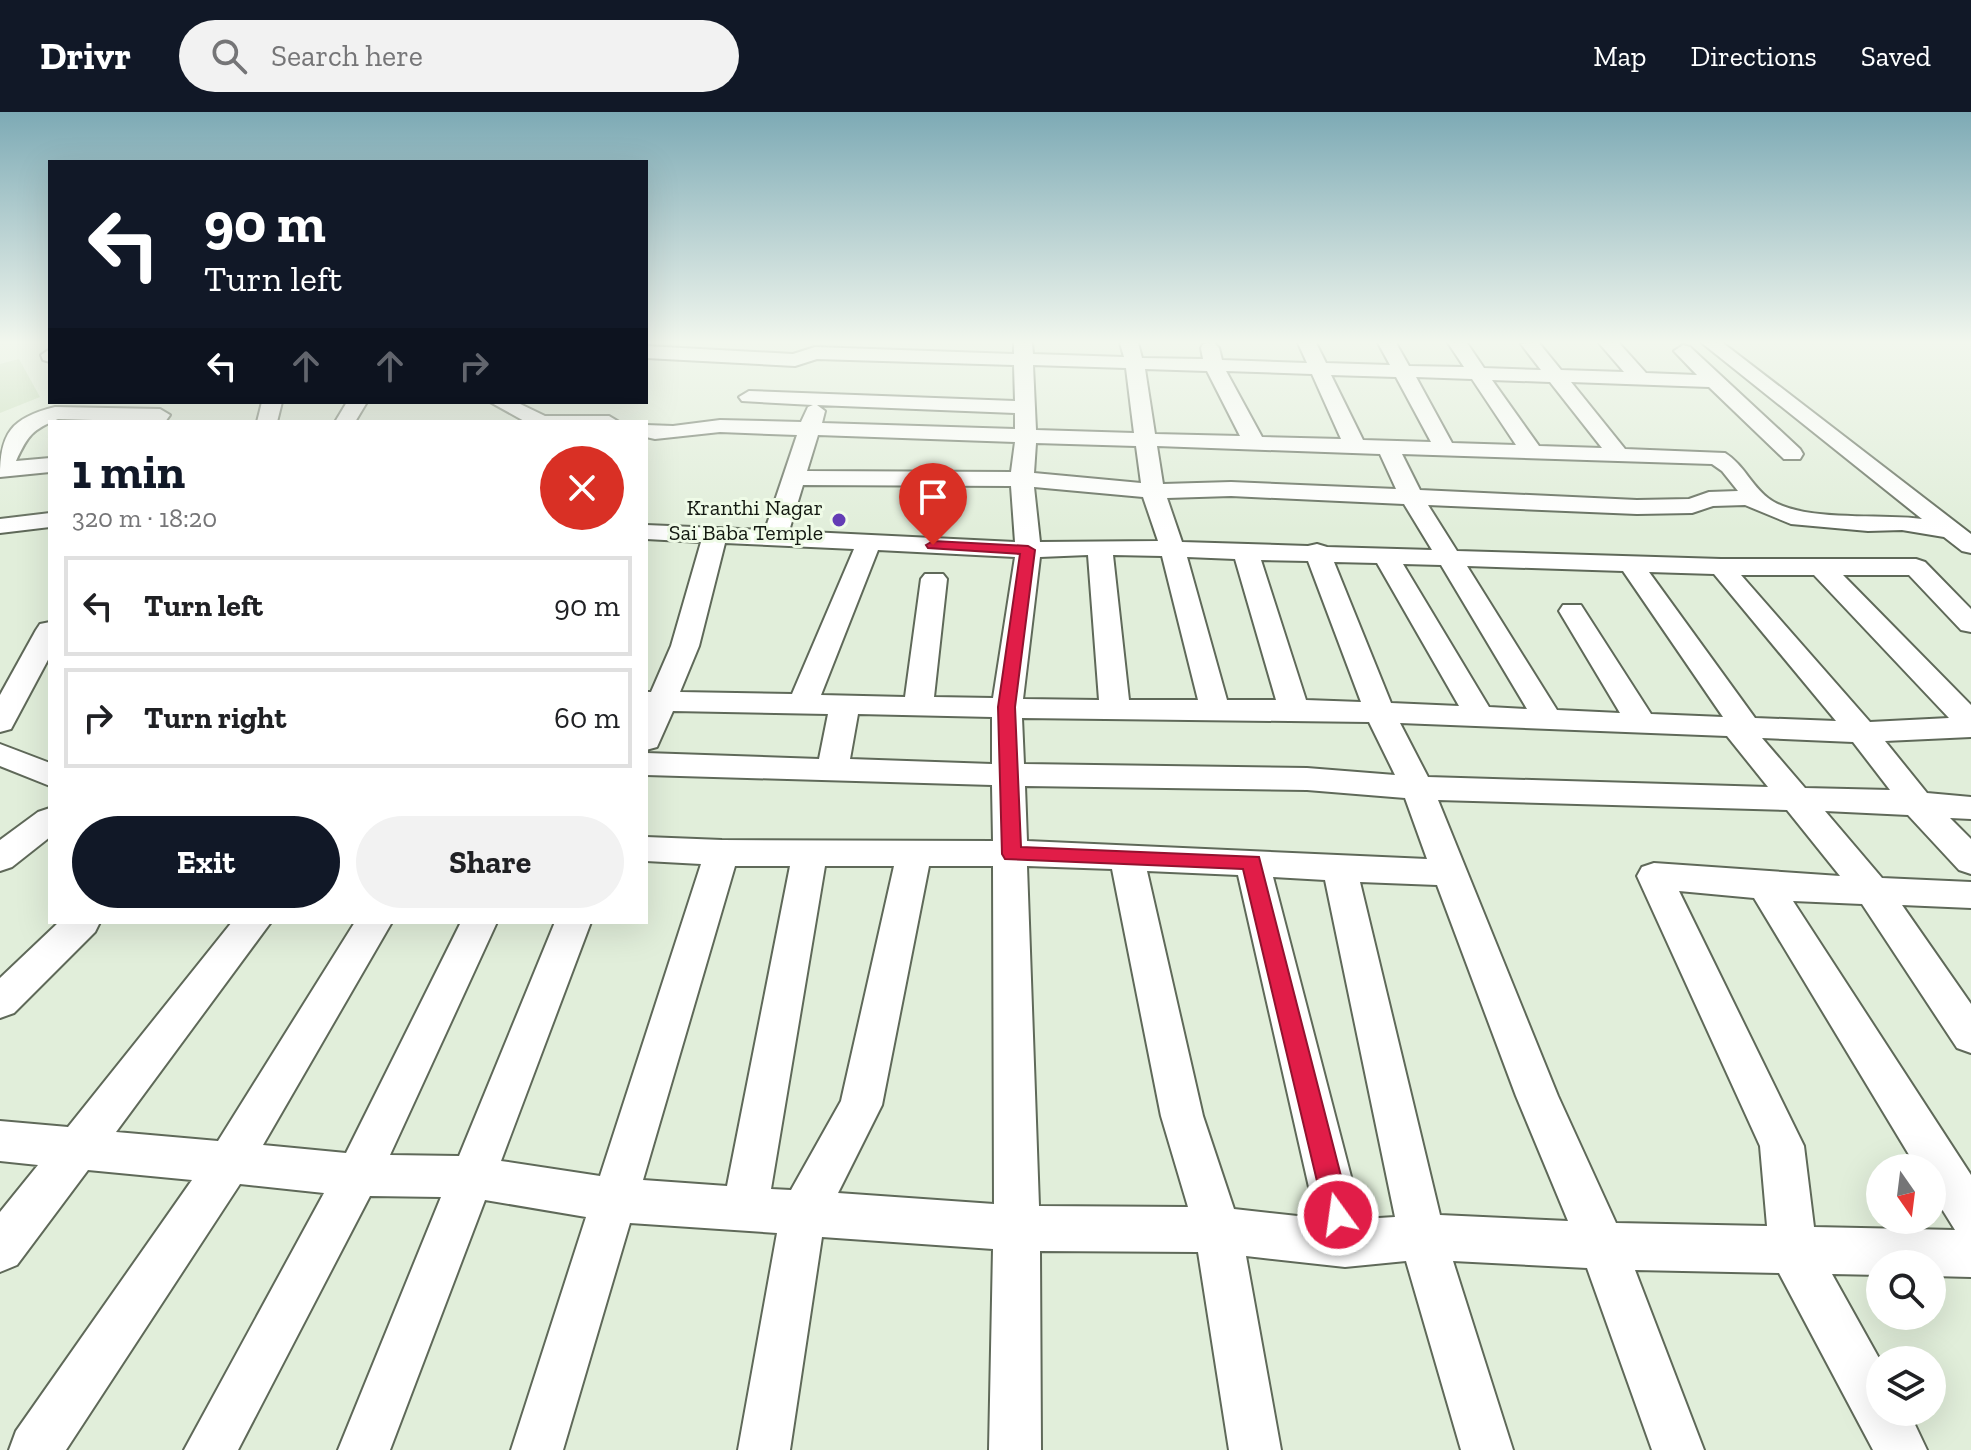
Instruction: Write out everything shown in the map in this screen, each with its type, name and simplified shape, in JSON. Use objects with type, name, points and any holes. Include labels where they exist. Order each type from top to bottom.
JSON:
[{"type":"street","points":[[507,405],[538,420]]},
{"type":"street","points":[[720,426],[741,405]]},
{"type":"street","points":[[775,537],[817,405]]},
{"type":"street","points":[[862,405],[1026,422],[1143,440],[1717,458],[1730,466],[1758,501]]},
{"type":"street","points":[[1015,1450],[1017,1228],[1007,707],[1028,550],[1022,479],[1025,405]]},
{"type":"street","points":[[1139,405],[1153,491],[1173,551],[1215,710]]},
{"type":"street","points":[[1235,405],[1254,442]]},
{"type":"street","points":[[1336,405],[1355,446]]},
{"type":"street","points":[[1422,405],[1445,449]]},
{"type":"street","points":[[1500,405],[1532,452]]},
{"type":"street","points":[[1579,405],[1619,455]]},
{"type":"street","points":[[1741,405],[1792,454]]},
{"type":"street","points":[[1792,405],[1964,538]]},
{"type":"street","points":[[0,470],[21,429],[55,413],[160,415],[156,420]]},
{"type":"street","points":[[648,431],[661,433],[720,426],[809,430],[1026,422]]},
{"type":"street","points":[[1388,447],[1411,496],[1549,721]]},
{"type":"street","points":[[0,470],[48,465]]},
{"type":"street","points":[[796,478],[1022,479],[1153,491],[1231,489],[1637,507],[1692,506],[1713,499],[1758,501],[1791,517],[1875,524],[1902,523],[1964,538]]},
{"type":"street","points":[[0,526],[48,520]]},
{"type":"street","points":[[648,532],[1028,550],[1100,547],[1246,553],[1317,551],[1721,567],[1916,567],[1971,624]]},
{"type":"street","points":[[648,730],[654,702],[685,646],[715,535]]},
{"type":"street","points":[[802,706],[869,542]]},
{"type":"street","points":[[1100,547],[1115,710]]},
{"type":"street","points":[[1317,551],[1379,711],[1417,788],[1537,1096],[1602,1246],[1678,1450]]},
{"type":"street","points":[[1246,553],[1294,709]]},
{"type":"street","points":[[1385,555],[1480,717]]},
{"type":"street","points":[[1630,563],[1741,727],[1797,801],[1872,890],[1971,1036]]},
{"type":"street","points":[[1819,565],[1971,725]]},
{"type":"street","points":[[1721,567],[1862,732],[1920,807],[1971,861]]},
{"type":"street","points":[[918,706],[934,579]]},
{"type":"street","points":[[1572,611],[1643,725]]},
{"type":"street","points":[[0,722],[48,634]]},
{"type":"street","points":[[654,702],[1379,711],[1549,721],[1862,732],[1971,725]]},
{"type":"street","points":[[832,770],[845,706]]},
{"type":"street","points":[[0,754],[48,774]]},
{"type":"street","points":[[648,764],[1010,775],[1307,779],[1417,788],[1880,801],[1920,807],[1971,808]]},
{"type":"street","points":[[0,858],[48,822]]},
{"type":"street","points":[[648,849],[722,853],[1012,854],[1252,862],[1450,873]]},
{"type":"street","points":[[537,1450],[722,853]]},
{"type":"street","points":[[745,1207],[810,853]]},
{"type":"street","points":[[764,1450],[803,1214],[861,1105],[914,853]]},
{"type":"street","points":[[1127,858],[1182,1116],[1218,1230],[1255,1450]]},
{"type":"street","points":[[1252,862],[1345,1244]]},
{"type":"street","points":[[1340,869],[1422,1237],[1487,1450]]},
{"type":"street","points":[[1866,1386],[1793,1251],[1782,1146],[1654,876],[1765,886],[1971,895]]},
{"type":"street","points":[[1765,886],[1971,1215]]},
{"type":"street","points":[[0,1002],[80,924]]},
{"type":"street","points":[[0,1249],[251,924]]},
{"type":"street","points":[[35,1450],[229,1163],[373,924]]},
{"type":"street","points":[[210,1450],[358,1175],[478,924]]},
{"type":"street","points":[[364,1450],[572,924]]},
{"type":"street","points":[[0,1141],[358,1175],[471,1177],[615,1200],[1017,1228],[1218,1230],[1345,1244],[1422,1237],[1602,1246],[1971,1254]]},
{"type":"street","points":[[1888,1426],[1901,1450]]},
{"type":"green space","points":[[0,405],[19,405],[0,413]]},
{"type":"place","name":"Kranthi Nagar Sai Baba Temple","points":[[839,520]]},
{"type":"route","points":[[933,545],[1028,550],[1007,707],[1012,854],[1252,862],[1338,1215]]}]
